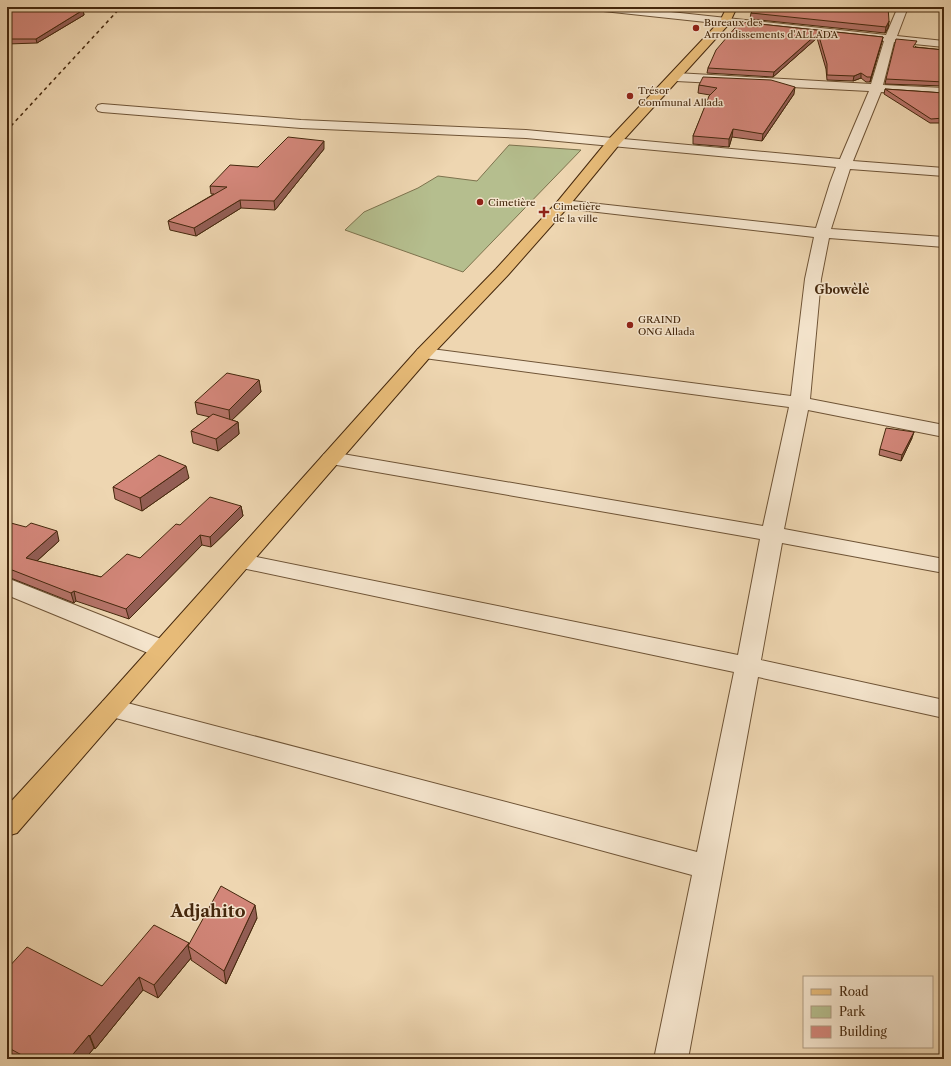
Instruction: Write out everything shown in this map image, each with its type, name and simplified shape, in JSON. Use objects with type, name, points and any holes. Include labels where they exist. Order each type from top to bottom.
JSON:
[{"type":"main road","points":[[7,825],[112,708],[162,649],[242,561],[424,353],[502,272],[563,204],[613,143],[676,77],[729,14]]},
{"type":"street","points":[[594,7],[729,14],[890,38],[944,44]]},
{"type":"street","points":[[671,1059],[748,666],[772,534],[800,403],[812,279],[822,232],[844,164],[876,89],[890,38],[903,7]]},
{"type":"street","points":[[676,77],[944,92]]},
{"type":"street","points":[[102,108],[301,124],[526,134],[944,172]]},
{"type":"street","points":[[563,204],[822,232],[944,242]]},
{"type":"street","points":[[424,353],[800,403],[944,431]]},
{"type":"street","points":[[331,458],[772,534],[944,566]]},
{"type":"street","points":[[242,561],[748,666],[944,709]]},
{"type":"street","points":[[7,586],[162,649]]},
{"type":"street","points":[[112,708],[709,867]]},
{"type":"green space","points":[[509,145],[581,150],[463,272],[345,230],[364,212],[418,188],[438,176],[477,181]]},
{"type":"building","points":[[7,7],[68,7],[65,9],[83,10],[36,39],[7,39]]},
{"type":"building","points":[[756,7],[888,7],[889,21],[886,27],[751,13]]},
{"type":"building","points":[[740,22],[883,37],[871,77],[867,77],[861,73],[854,76],[827,75],[827,64],[818,33],[774,72],[708,68],[716,50]]},
{"type":"building","points":[[896,39],[917,41],[913,47],[944,50],[944,82],[886,79]]},
{"type":"building","points":[[703,77],[771,80],[795,87],[763,134],[733,129],[729,139],[693,136],[709,96],[717,88],[699,85]]},
{"type":"building","points":[[885,89],[944,93],[944,118],[931,119]]},
{"type":"building","points":[[288,137],[324,141],[274,201],[240,200],[194,228],[168,221],[227,187],[210,186],[230,165],[258,167]]},
{"type":"building","points":[[227,373],[259,380],[229,410],[195,402]]},
{"type":"building","points":[[213,414],[238,422],[216,439],[191,431]]},
{"type":"building","points":[[886,428],[914,432],[902,455],[880,449]]},
{"type":"building","points":[[159,455],[186,466],[140,498],[113,487]]},
{"type":"building","points":[[210,497],[241,506],[210,537],[200,535],[126,609],[74,591],[71,593],[7,568],[7,522],[26,527],[31,523],[57,531],[26,558],[101,577],[127,554],[140,558],[176,524],[180,525]]},
{"type":"building","points":[[221,886],[255,905],[224,971],[188,946]]},
{"type":"building","points":[[154,925],[189,943],[154,985],[139,977],[69,1059],[29,1059],[7,1047],[7,969],[27,947],[102,986]]},
{"type":"railway","points":[[11,126],[121,7]]},
{"type":"railway","points":[[7,130],[11,126]]},
{"type":"place","name":"Bureaux des Arrondissements d'ALLADA","points":[[696,28]]},
{"type":"place","name":"Trésor Communal Allada","points":[[630,96]]},
{"type":"place","name":"Cimetière","points":[[480,202]]},
{"type":"place","name":"Cimetière de la ville","points":[[544,212]]},
{"type":"place","name":"GRAIND ONG Allada","points":[[630,325]]},
{"type":"district","name":"Gbowèlè","points":[[842,289]]},
{"type":"district","name":"Adjahito","points":[[208,911]]}]
